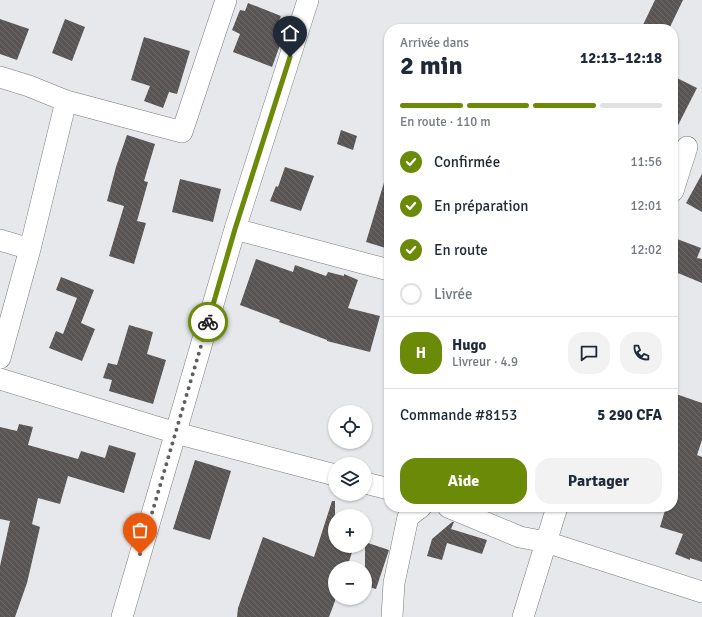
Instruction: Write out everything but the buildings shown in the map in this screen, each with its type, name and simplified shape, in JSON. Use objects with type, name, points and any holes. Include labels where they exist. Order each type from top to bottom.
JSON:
[{"type":"street","points":[[0,77],[29,86],[66,101],[182,132],[226,0]]},
{"type":"street","points":[[125,616],[235,229],[308,0]]},
{"type":"street","points":[[0,358],[30,250],[66,101]]},
{"type":"street","points":[[678,175],[687,147]]},
{"type":"street","points":[[235,229],[384,269]]},
{"type":"street","points":[[0,240],[30,250]]},
{"type":"street","points":[[0,379],[176,433],[328,473]]},
{"type":"street","points":[[372,484],[384,488]]},
{"type":"street","points":[[392,617],[394,583],[408,517],[414,512]]},
{"type":"street","points":[[460,512],[520,537],[546,542],[702,592]]},
{"type":"street","points":[[523,617],[555,512]]},
{"type":"way so far","points":[[140,554],[208,322]]},
{"type":"route","points":[[208,322],[235,229],[290,57]]}]
